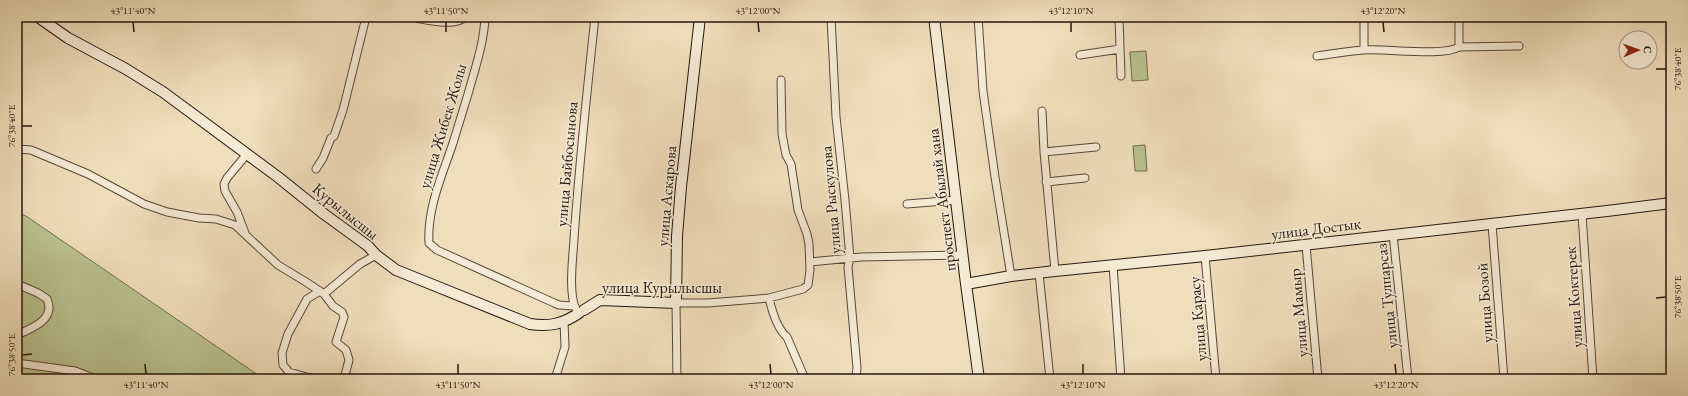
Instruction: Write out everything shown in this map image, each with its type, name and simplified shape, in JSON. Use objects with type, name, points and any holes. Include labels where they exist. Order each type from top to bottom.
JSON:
[{"type":"street","name":"Курылысшы","points":[[38,17],[68,38],[120,65],[149,84],[306,198],[324,214],[368,246],[376,255],[396,270],[530,324],[544,325]]},
{"type":"street","points":[[316,169],[323,158],[331,138],[334,136],[343,110],[366,17]]},
{"type":"street","points":[[410,17],[449,23],[456,22],[465,17]]},
{"type":"street","name":"улица Жибек Жолы","points":[[486,17],[484,32],[471,82],[453,143],[437,187],[432,208],[429,243],[436,250],[552,302],[579,310]]},
{"type":"street","name":"улица Байбосынова","points":[[579,310],[572,292],[573,266],[580,160],[595,17]]},
{"type":"street","name":"улица Аскарова","points":[[677,379],[677,236],[700,17]]},
{"type":"street","name":"улица Рыскулова","points":[[831,17],[836,117],[850,258],[848,267],[857,379]]},
{"type":"street","name":"проспект Абылай хана","points":[[934,17],[962,255],[979,379]]},
{"type":"street","points":[[978,17],[984,98],[1011,276]]},
{"type":"street","points":[[1119,17],[1121,76]]},
{"type":"street","points":[[1364,17],[1364,50]]},
{"type":"street","points":[[1459,17],[1459,47]]},
{"type":"street","points":[[1317,56],[1364,50],[1436,51],[1454,50],[1459,47],[1518,46]]},
{"type":"street","points":[[1080,55],[1120,49]]},
{"type":"street","points":[[781,80],[782,134],[786,155],[791,164],[798,210],[807,234],[810,262],[861,256],[962,255]]},
{"type":"street","points":[[1042,111],[1046,182],[1055,271]]},
{"type":"street","points":[[17,144],[20,149],[31,150],[88,174],[144,204],[167,212],[199,218],[216,219],[234,225],[278,265],[322,293],[332,306],[342,312],[344,317],[336,342],[346,350],[349,360],[344,379]]},
{"type":"street","points":[[1044,152],[1096,147]]},
{"type":"street","points":[[245,234],[238,212],[226,191],[224,184],[227,178],[247,154]]},
{"type":"street","points":[[1046,182],[1085,178]]},
{"type":"street","points":[[907,204],[956,200]]},
{"type":"street","name":"улица Достык","points":[[966,284],[1011,276],[1306,245],[1671,203]]},
{"type":"street","name":"улица Коктерек","points":[[1582,214],[1593,379]]},
{"type":"street","name":"улица Бозой","points":[[1492,224],[1504,379]]},
{"type":"street","name":"улица Тулпарсаз","points":[[1393,234],[1408,379]]},
{"type":"street","name":"улица Мамыр","points":[[1306,245],[1318,379]]},
{"type":"street","points":[[314,379],[289,372],[283,366],[282,354],[288,334],[307,300],[322,293],[360,264],[376,255]]},
{"type":"street","name":"улица Карасу","points":[[1206,256],[1216,379]]},
{"type":"street","name":"улица Курылысшы","points":[[544,325],[564,322],[579,310],[600,300],[676,303],[723,302],[769,298],[803,289],[808,285],[810,262]]},
{"type":"street","points":[[1112,265],[1121,379]]},
{"type":"street","points":[[1039,273],[1050,379]]},
{"type":"street","points":[[17,284],[38,293],[47,299],[49,310],[48,315],[44,319],[17,335]]},
{"type":"street","points":[[769,298],[772,311],[783,334],[787,337],[805,379]]},
{"type":"street","points":[[555,379],[565,347],[564,322]]},
{"type":"street","points":[[17,363],[75,371],[96,379]]},
{"type":"green space","points":[[1146,51],[1148,80],[1132,81],[1130,52]]},
{"type":"green space","points":[[1145,145],[1147,171],[1135,171],[1133,146]]},
{"type":"green space","points":[[17,212],[26,216],[264,379],[125,379],[117,374],[97,379],[17,379]]}]
